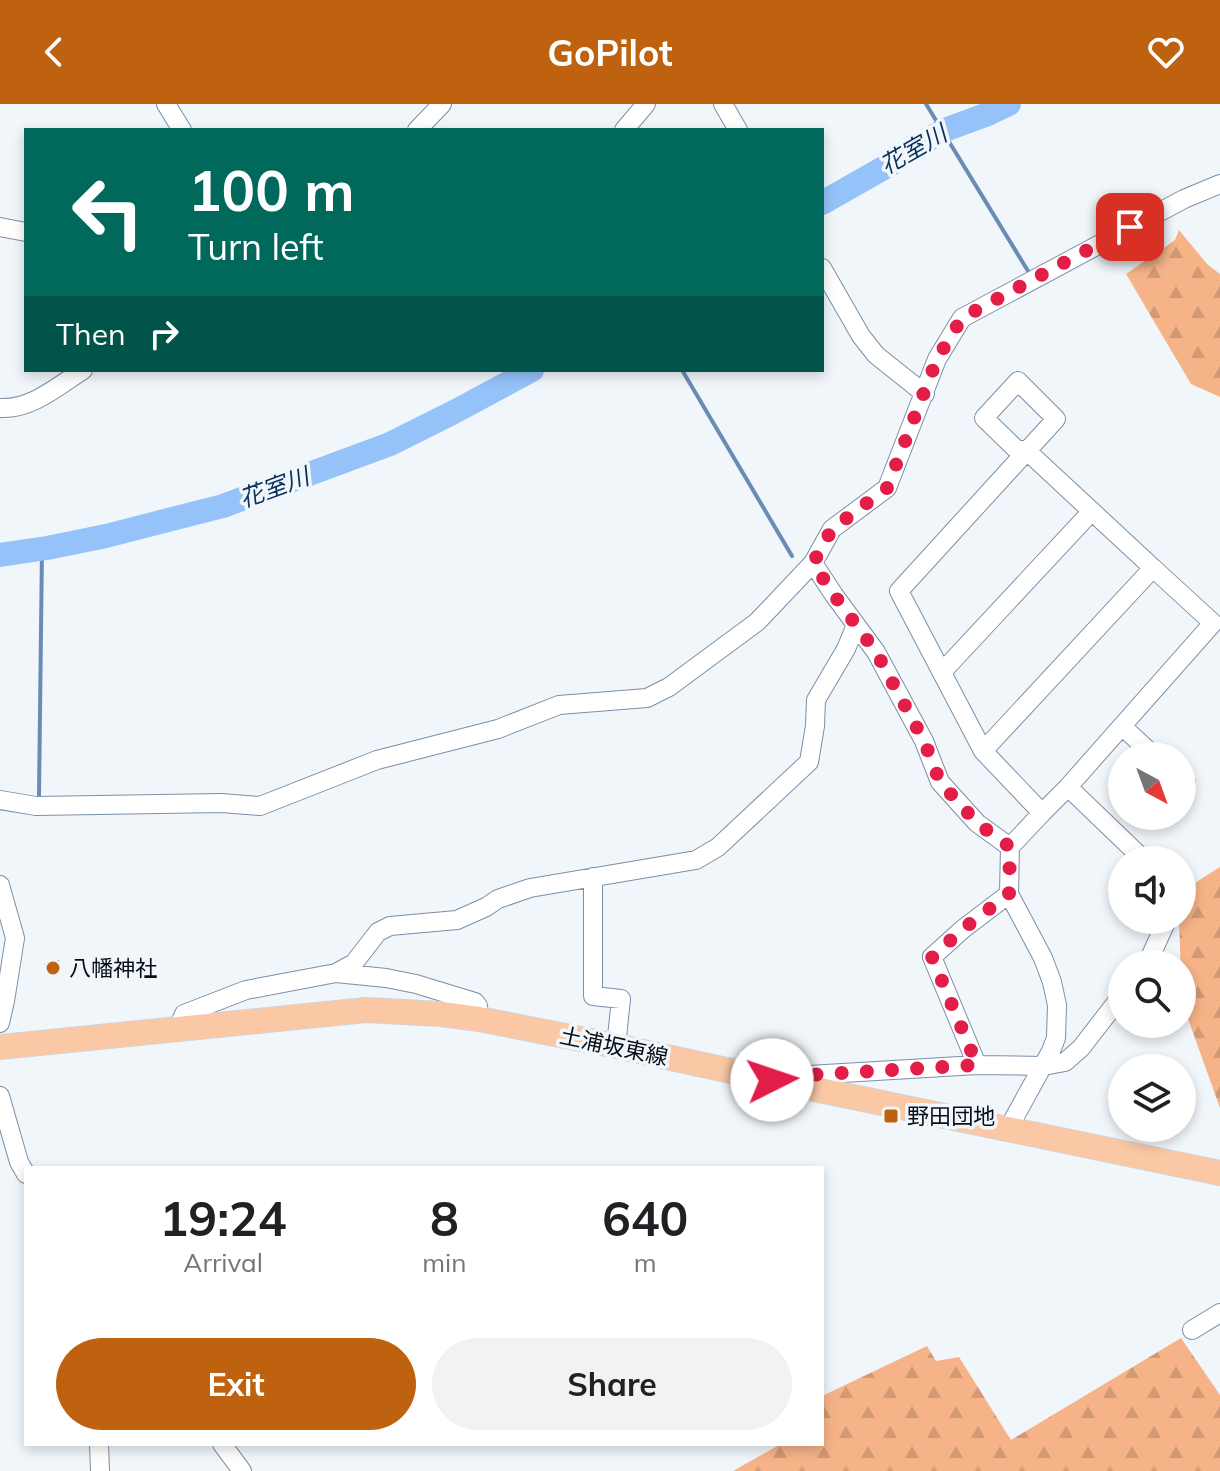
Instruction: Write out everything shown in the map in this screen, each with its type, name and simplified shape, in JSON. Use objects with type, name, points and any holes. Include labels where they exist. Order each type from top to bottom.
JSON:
[{"type":"main road","name":"土浦坂東線","points":[[0,1047],[313,1014],[366,1010],[415,1012],[479,1019],[616,1046],[1220,1173]]},
{"type":"street","points":[[166,104],[181,128]]},
{"type":"street","points":[[419,128],[442,104]]},
{"type":"street","points":[[626,128],[646,104]]},
{"type":"street","points":[[723,104],[737,128]]},
{"type":"street","points":[[0,800],[36,806],[221,803],[260,806],[377,760],[498,729],[559,705],[647,698],[669,687],[757,622],[813,563],[832,529],[887,488],[937,359],[962,318],[1184,199],[1220,184]]},
{"type":"street","points":[[0,227],[24,232]]},
{"type":"street","points":[[824,271],[861,336],[876,355],[925,394]]},
{"type":"street","points":[[0,408],[9,409],[31,402],[80,372]]},
{"type":"street","points":[[1008,1129],[1056,1038],[1057,1005],[1043,958],[1009,894],[1010,847],[1068,787],[1213,623],[1027,451],[899,591],[983,751],[1042,813]]},
{"type":"street","points":[[942,672],[1092,511]]},
{"type":"street","points":[[813,563],[876,652],[924,741],[940,782],[977,823],[1010,847]]},
{"type":"street","points":[[983,751],[1153,568]]},
{"type":"street","points":[[336,973],[354,963],[383,928],[457,920],[514,892],[696,860],[718,847],[809,762],[816,700],[846,649],[856,625]]},
{"type":"street","points":[[1122,726],[1139,742]]},
{"type":"street","points":[[1068,787],[1129,846]]},
{"type":"street","points":[[593,877],[593,996],[621,999],[616,1046]]},
{"type":"street","points":[[0,885],[15,938],[0,1023]]},
{"type":"street","points":[[977,1065],[932,957],[1009,894]]},
{"type":"street","points":[[177,1030],[184,1014],[246,990],[336,973],[416,984],[475,1002],[479,1019]]},
{"type":"street","points":[[800,1086],[809,1075],[977,1065],[1043,1066],[1065,1062],[1081,1048],[1108,1013]]},
{"type":"street","points":[[0,1096],[24,1171]]},
{"type":"street","points":[[1192,1330],[1220,1313]]},
{"type":"street","points":[[99,1446],[100,1471]]},
{"type":"street","points":[[223,1446],[242,1471]]},
{"type":"green space","points":[[1179,230],[1207,264],[1220,274],[1220,397],[1191,384],[1126,274],[1175,240]]},
{"type":"green space","points":[[1220,867],[1220,1108],[1195,1038],[1196,950],[1180,950],[1180,934],[1196,934],[1196,882]]},
{"type":"green space","points":[[1181,1338],[1220,1395],[1220,1471],[733,1471],[777,1446],[824,1446],[824,1395],[927,1346],[936,1361],[959,1357],[1011,1440]]},
{"type":"building","name":"八幡神社","points":[[59,960],[62,971],[48,976],[44,964]]},
{"type":"waterway","points":[[926,104],[1028,271]]},
{"type":"waterway","name":"花室川","points":[[824,202],[942,131],[1009,104]]},
{"type":"waterway","name":"花室川","points":[[0,555],[106,536],[223,506],[390,444],[528,372]]},
{"type":"waterway","points":[[683,372],[792,556]]},
{"type":"waterway","points":[[39,795],[42,549]]},
{"type":"place","name":"八幡神社","points":[[53,968]]},
{"type":"place","name":"野田団地","points":[[891,1116]]},
{"type":"route","points":[[772,1080],[800,1086],[809,1075],[977,1065],[932,957],[1009,894],[1010,847],[977,823],[940,782],[924,741],[876,652],[813,563],[832,529],[887,488],[937,359],[962,318],[1130,227]]}]
